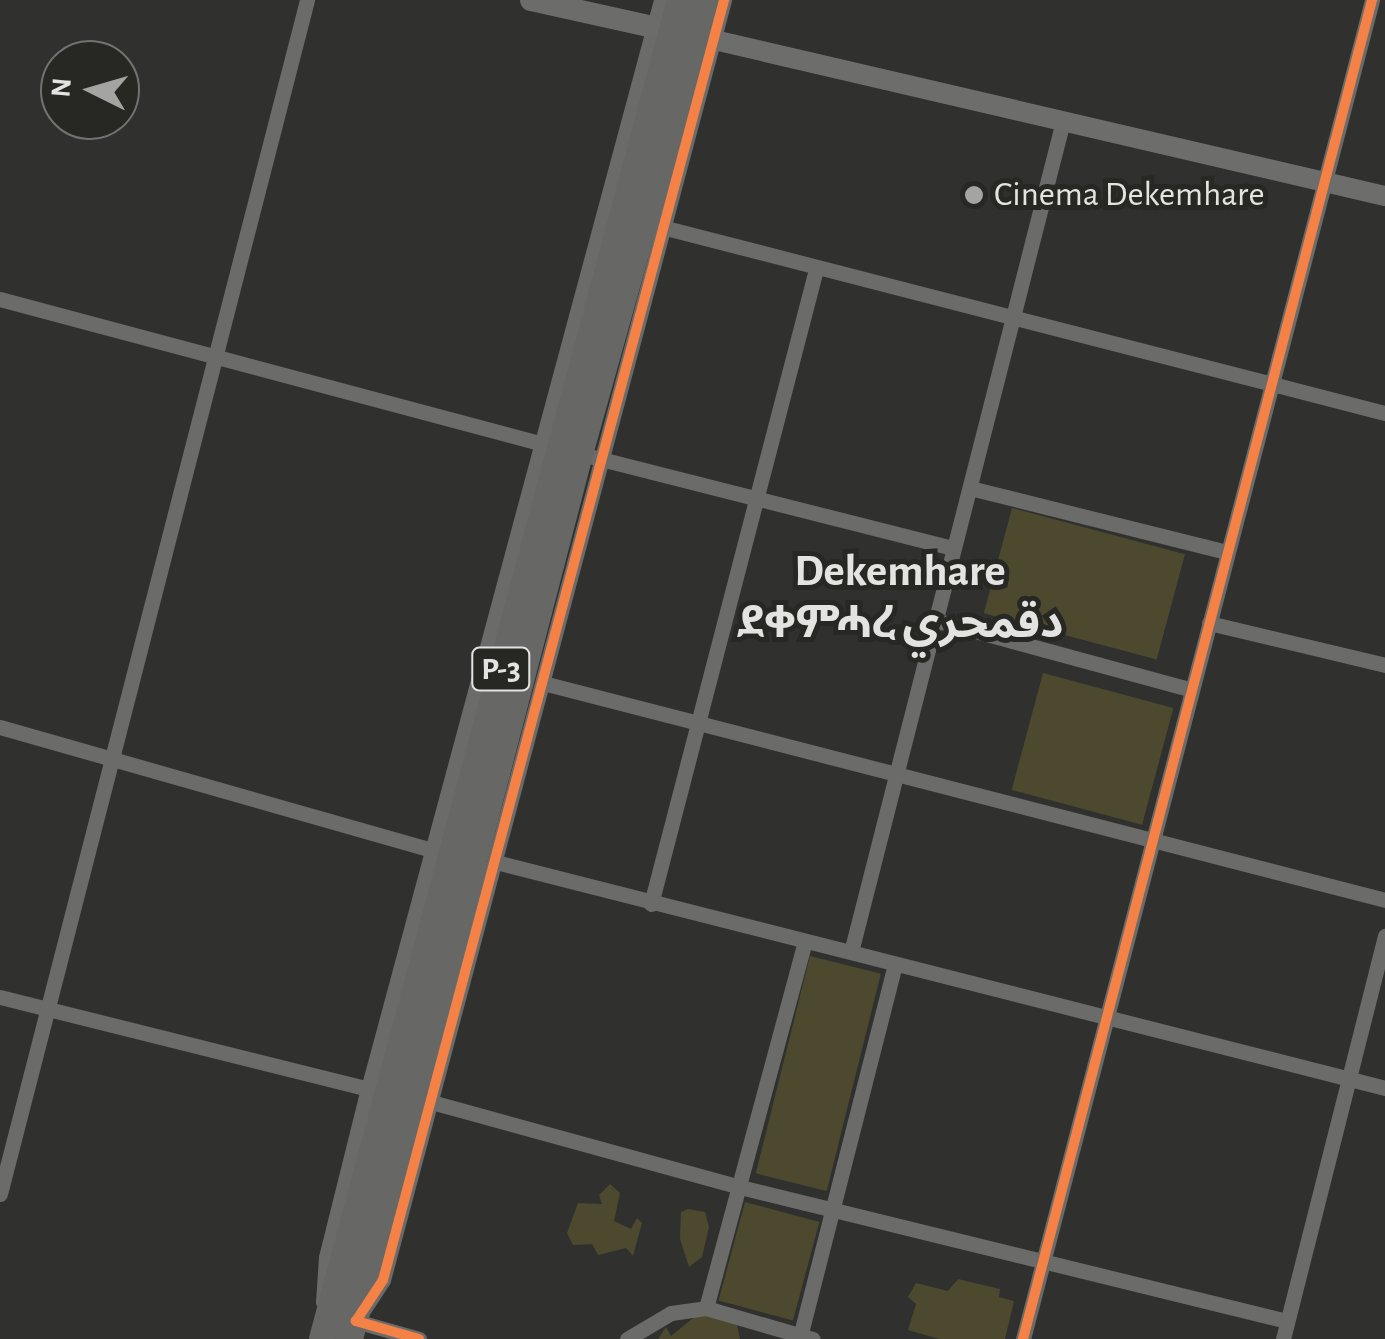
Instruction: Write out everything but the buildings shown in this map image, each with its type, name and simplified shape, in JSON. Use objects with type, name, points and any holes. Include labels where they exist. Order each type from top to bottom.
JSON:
[{"type":"highway","name":"P-3","points":[[570,451],[653,231],[684,35],[681,0]]},
{"type":"highway","name":"P-3","points":[[322,1339],[399,1095],[684,35],[706,0]]},
{"type":"highway","name":"P-3","points":[[353,1330],[399,1095]]},
{"type":"main road","points":[[531,0],[684,35]]},
{"type":"street","points":[[0,1194],[307,0]]},
{"type":"street","points":[[662,0],[684,35],[1385,196]]},
{"type":"street","points":[[684,35],[724,0]]},
{"type":"street","points":[[1023,1339],[1103,1017],[1328,182],[1372,0]]},
{"type":"street","points":[[850,952],[1063,121]]},
{"type":"street","points":[[653,231],[1385,414]]},
{"type":"street","points":[[651,904],[816,269]]},
{"type":"street","points":[[0,299],[953,548]]},
{"type":"street","points":[[399,1095],[496,862],[497,729],[543,683],[570,451]]},
{"type":"street","points":[[399,1095],[433,850],[497,729],[570,451]]},
{"type":"street","points":[[970,488],[1226,552]]},
{"type":"street","points":[[935,620],[1192,690]]},
{"type":"street","points":[[1208,623],[1385,666]]},
{"type":"street","points":[[543,683],[698,719],[1385,900]]},
{"type":"street","points":[[0,727],[433,850]]},
{"type":"street","points":[[496,862],[1385,1088]]},
{"type":"street","points":[[1283,1339],[1385,936]]},
{"type":"street","points":[[706,1308],[805,940]]},
{"type":"street","points":[[628,1339],[671,1313],[706,1308],[807,1336],[895,964]]},
{"type":"street","points":[[0,997],[399,1095],[740,1187],[1287,1321]]},
{"type":"street","points":[[353,1330],[419,1339]]},
{"type":"shaded area","points":[[1012,508],[1185,554],[1157,660],[984,613]]},
{"type":"shaded area","points":[[1043,673],[1173,708],[1142,825],[1012,790]]},
{"type":"shaded area","points":[[810,956],[881,974],[827,1191],[756,1173]]},
{"type":"shaded area","points":[[610,1184],[620,1193],[614,1221],[631,1229],[637,1218],[642,1223],[633,1256],[626,1248],[598,1255],[592,1244],[573,1245],[567,1233],[578,1203],[602,1204],[599,1195]]},
{"type":"shaded area","points":[[745,1202],[819,1222],[793,1320],[719,1301]]},
{"type":"shaded area","points":[[681,1212],[705,1212],[709,1227],[702,1257],[689,1267],[680,1239]]},
{"type":"shaded area","points":[[958,1279],[1000,1289],[999,1297],[1014,1301],[1005,1339],[939,1339],[908,1330],[916,1304],[908,1297],[916,1283],[948,1291]]},
{"type":"shaded area","points":[[713,1302],[734,1311],[740,1339],[658,1339],[666,1327],[671,1336]]},
{"type":"cycle path","points":[[419,1339],[356,1321],[383,1280],[724,0]]},
{"type":"cycle path","points":[[1023,1339],[1372,0]]},
{"type":"place","name":"Cinema Dekemhare","points":[[974,195]]},
{"type":"district","name":"Dekemhare ደቀምሓረ دقمحري","points":[[900,598]]}]
